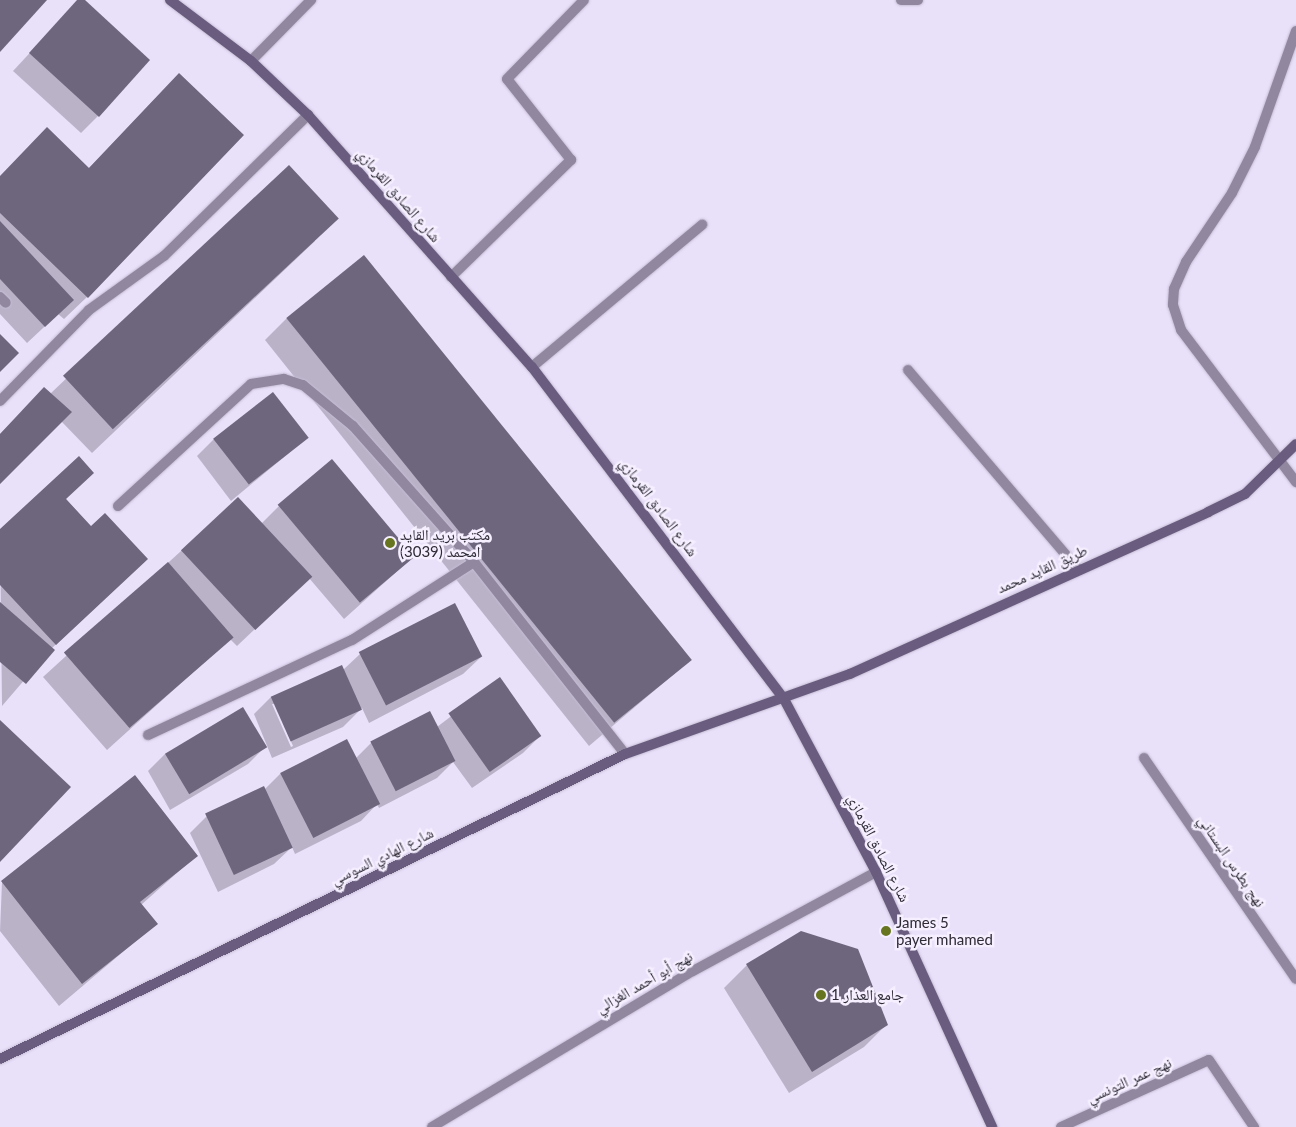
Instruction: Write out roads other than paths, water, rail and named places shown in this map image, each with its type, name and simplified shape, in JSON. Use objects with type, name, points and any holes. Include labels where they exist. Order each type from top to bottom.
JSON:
[{"type":"main road","name":"شارع الصادق القرمازي","points":[[170,0],[250,61],[308,115],[532,367],[784,699],[876,872],[992,1127]]},
{"type":"main road","name":"طريق القايد محمد","points":[[784,699],[1245,494],[1296,444]]},
{"type":"main road","name":"شارع الهادي السوسي","points":[[0,1059],[625,754],[784,699]]},
{"type":"street","points":[[250,61],[311,0]]},
{"type":"street","points":[[451,277],[571,160],[507,79],[584,0]]},
{"type":"street","points":[[901,0],[918,0]]},
{"type":"street","points":[[1296,32],[1254,147],[1232,193],[1186,262],[1174,288],[1173,305],[1181,330],[1296,482]]},
{"type":"street","points":[[0,401],[89,310],[164,256],[308,115]]},
{"type":"street","points":[[532,367],[702,225]]},
{"type":"street","points":[[908,370],[1078,569]]},
{"type":"street","points":[[118,506],[251,384],[284,380],[303,385],[353,426],[474,562],[625,754]]},
{"type":"street","points":[[148,735],[352,640],[474,562]]},
{"type":"street","name":"نهج بطرس البستاني","points":[[1144,758],[1296,979]]},
{"type":"street","name":"نهج أبو أحمد الغزالي","points":[[432,1127],[693,971],[876,872]]},
{"type":"street","name":"نهج عمر التونسي","points":[[1061,1127],[1209,1060],[1254,1127]]},
{"type":"place","name":"مكتب بريد القايد امحمد (3039)","points":[[390,543]]},
{"type":"place","name":"James 5 payer mhamed","points":[[886,931]]},
{"type":"place","name":"جامع العذار 1","points":[[821,995]]}]
